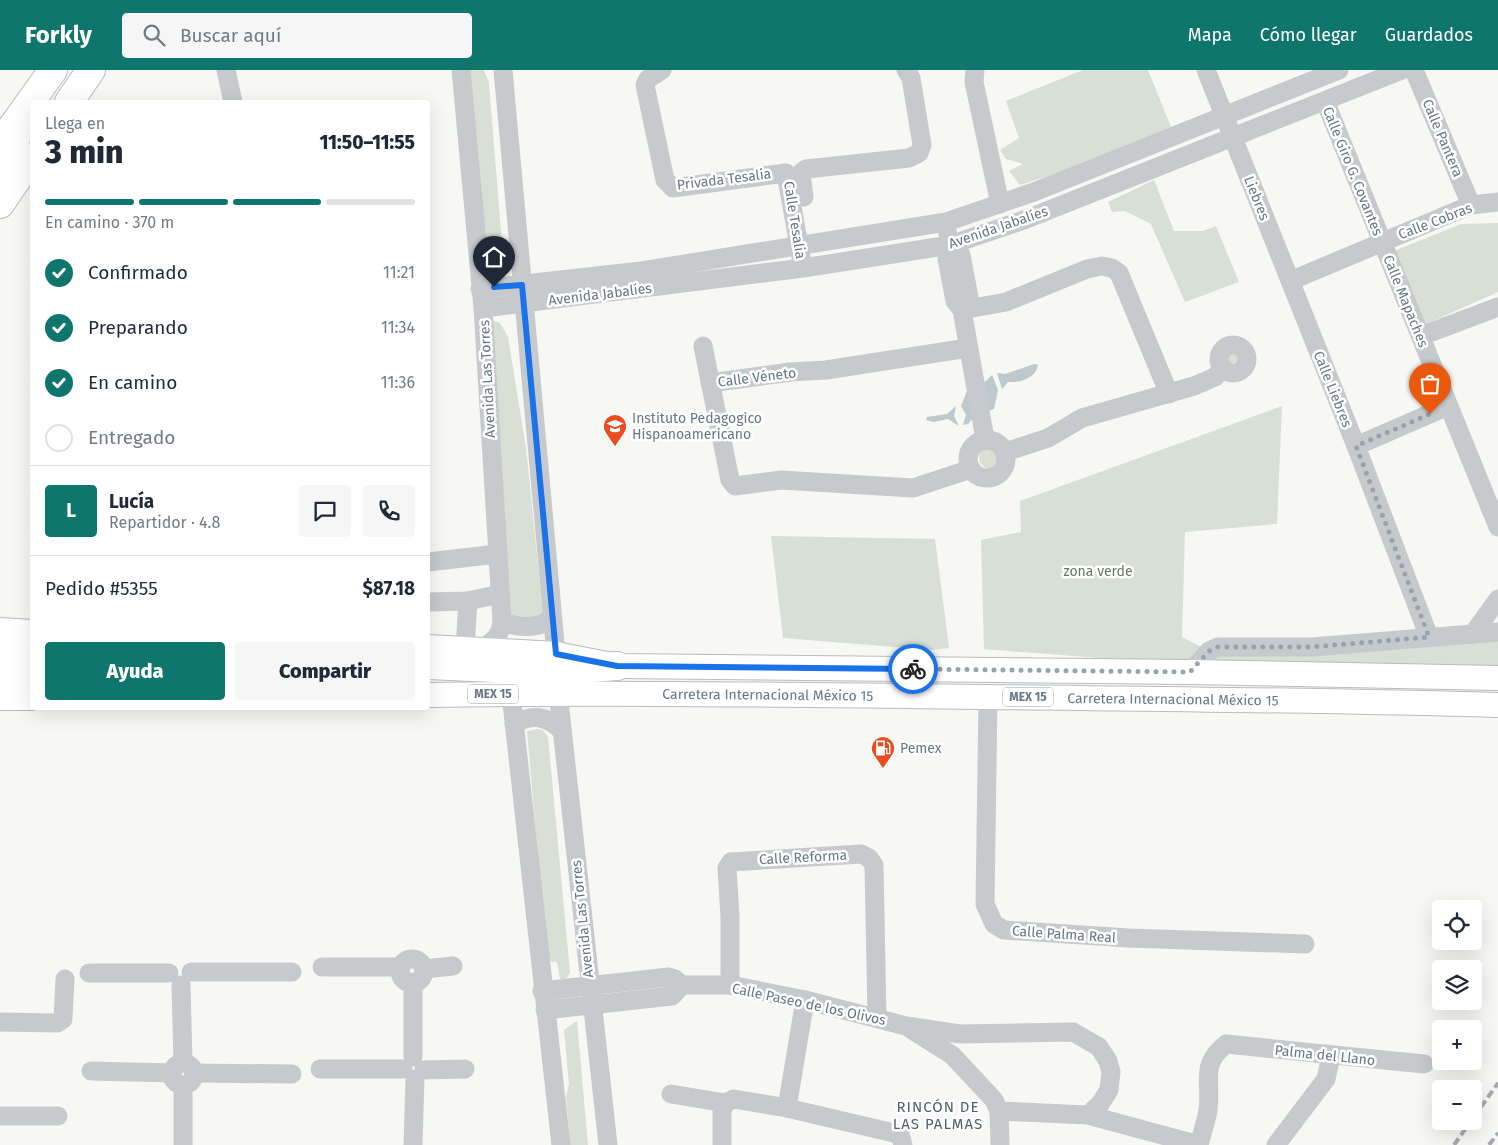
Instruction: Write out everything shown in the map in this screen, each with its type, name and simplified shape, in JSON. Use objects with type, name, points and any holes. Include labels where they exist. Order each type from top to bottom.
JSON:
[{"type":"highway","points":[[32,100],[53,70]]},
{"type":"highway","points":[[70,100],[91,70]]},
{"type":"highway","points":[[0,144],[30,103]]},
{"type":"highway","points":[[0,167],[25,119],[30,103]]},
{"type":"highway","points":[[0,204],[30,160]]},
{"type":"highway","points":[[0,673],[24,650]]},
{"type":"highway","name":"MEX 15","points":[[430,665],[489,654],[556,671],[617,666]]},
{"type":"main road","points":[[0,630],[24,650]]},
{"type":"main road","name":"Carretera Internacional México 15","points":[[430,647],[489,654],[556,654],[617,666],[1190,672],[1498,678]]},
{"type":"main road","name":"Carretera Internacional México 15","points":[[430,695],[558,692],[1316,700],[1498,705]]},
{"type":"main road","points":[[0,698],[30,698]]},
{"type":"street","points":[[226,70],[233,100]]},
{"type":"street","name":"Avenida Las Torres","points":[[461,70],[482,308],[502,621]]},
{"type":"street","points":[[503,70],[556,654]]},
{"type":"street","name":"Privada Tesalia","points":[[662,70],[648,79],[645,85],[665,180],[673,188],[794,173],[806,169],[909,158],[919,153],[922,145],[911,78],[906,70]]},
{"type":"street","points":[[975,70],[974,82],[1000,204]]},
{"type":"street","name":"Liebres","points":[[1206,70],[1290,281]]},
{"type":"street","name":"Avenida Jabalíes","points":[[482,308],[522,294],[641,271],[946,222],[1034,192],[1224,116],[1303,77],[1340,70]]},
{"type":"street","name":"Avenida Jabalíes","points":[[480,289],[522,294],[809,267],[950,247],[1233,138],[1402,70]]},
{"type":"street","name":"Calle Pantera","points":[[1414,70],[1471,205]]},
{"type":"street","name":"Calle Giro G. Covantes","points":[[1303,77],[1320,103],[1382,242]]},
{"type":"street","name":"Calle Tesalia","points":[[794,173],[809,267]]},
{"type":"street","points":[[1034,192],[1043,212]]},
{"type":"street","name":"Calle Cobras","points":[[1290,281],[1471,205],[1498,202]]},
{"type":"street","points":[[946,222],[950,247],[947,259],[951,284],[954,301],[962,309],[983,432],[1005,452],[1005,464],[998,474],[986,478],[975,474],[968,463],[970,450],[983,432]]},
{"type":"street","name":"Calle Mapaches","points":[[1382,242],[1498,527]]},
{"type":"street","points":[[962,309],[1006,302],[1087,269],[1102,266],[1112,268],[1118,273],[1169,394]]},
{"type":"street","name":"Calle Liebres","points":[[1290,281],[1429,637]]},
{"type":"street","points":[[1420,336],[1498,307]]},
{"type":"street","points":[[704,346],[710,383]]},
{"type":"street","name":"Calle Véneto","points":[[968,348],[826,370],[790,372],[710,383],[730,480],[735,486],[781,480],[913,488],[971,469]]},
{"type":"street","points":[[1005,452],[1048,438],[1082,418],[1169,394],[1215,377],[1223,368]]},
{"type":"street","points":[[1356,446],[1448,406]]},
{"type":"street","points":[[430,562],[497,554]]},
{"type":"street","points":[[430,602],[468,601],[500,594]]},
{"type":"street","points":[[1473,634],[1498,599]]},
{"type":"street","points":[[468,601],[489,654]]},
{"type":"street","points":[[489,654],[502,629],[502,621],[522,627],[546,622],[552,617]]},
{"type":"street","points":[[1190,672],[1209,651],[1218,647],[1312,647],[1498,632]]},
{"type":"street","name":"Avenida Las Torres","points":[[558,692],[590,996],[608,1145]]},
{"type":"street","points":[[511,694],[561,1145]]},
{"type":"street","name":"Calle Palma Real","points":[[988,697],[986,904],[994,924],[1004,930],[1071,935],[1305,944]]},
{"type":"street","points":[[514,724],[526,717],[540,717],[551,720],[562,731]]},
{"type":"street","name":"Calle Reforma","points":[[730,985],[730,917],[727,868],[731,862],[861,854],[869,858],[874,865],[877,1017]]},
{"type":"street","points":[[322,967],[401,967],[404,962],[410,959],[421,963],[418,976],[413,1145]]},
{"type":"street","points":[[418,976],[453,966]]},
{"type":"street","points":[[89,972],[180,977],[292,972]]},
{"type":"street","points":[[180,977],[183,1145]]},
{"type":"street","points":[[0,1022],[57,1023],[63,1019],[65,979]]},
{"type":"street","name":"Calle Paseo de los Olivos","points":[[544,1000],[590,996],[672,996],[682,985],[730,985],[805,1000],[906,1026]]},
{"type":"street","points":[[787,1108],[805,1000]]},
{"type":"street","points":[[906,1026],[960,1034],[1073,1032],[1099,1047],[1108,1061],[1111,1072],[1109,1090],[1100,1104],[1088,1115]]},
{"type":"street","points":[[906,1026],[952,1055],[994,1100],[999,1111],[1000,1145]]},
{"type":"street","points":[[952,1055],[951,1042],[960,1034]]},
{"type":"street","name":"Palma del Llano","points":[[1199,1145],[1208,1109],[1209,1065],[1214,1054],[1226,1044],[1424,1064]]},
{"type":"street","points":[[1276,1145],[1326,1079],[1331,1056]]},
{"type":"street","points":[[320,1069],[465,1069]]},
{"type":"street","points":[[91,1071],[292,1074]]},
{"type":"street","points":[[671,1094],[725,1102],[734,1098],[787,1108],[894,1133],[900,1137],[903,1145]]},
{"type":"street","points":[[722,1145],[722,1112],[725,1102]]},
{"type":"street","points":[[999,1111],[1088,1115],[1199,1145]]},
{"type":"street","points":[[0,1116],[58,1116]]},
{"type":"green space","points":[[457,70],[484,70],[489,83],[505,281],[490,283]]},
{"type":"green space","points":[[1083,70],[1148,70],[1171,127],[1055,174],[1020,185],[1009,171],[1023,164],[1006,159],[1000,150],[1019,138],[1006,101]]},
{"type":"green space","points":[[1154,180],[1174,231],[1203,231],[1216,226],[1239,282],[1185,302],[1151,224],[1125,211],[1112,212],[1108,202]]},
{"type":"green space","points":[[1498,223],[1498,292],[1424,325],[1394,251],[1461,224]]},
{"type":"green space","points":[[492,320],[500,323],[508,337],[526,448],[543,613],[527,620],[512,615],[500,594]]},
{"type":"green space","points":[[1232,347],[1240,355],[1232,363],[1224,355]]},
{"type":"green space","name":"zona verde","points":[[1282,406],[1277,524],[1185,532],[1182,637],[1209,651],[1498,637],[1498,670],[1190,665],[984,649],[981,540],[1021,532],[1020,501]]},
{"type":"green space","points":[[991,445],[999,449],[1003,457],[999,465],[991,469],[983,465],[979,457],[983,449]]},
{"type":"green space","points":[[771,536],[935,539],[949,648],[932,650],[783,638]]},
{"type":"green space","points":[[543,730],[548,737],[570,973],[566,979],[560,979],[557,962],[547,961],[527,731]]},
{"type":"green space","points":[[577,1021],[588,1145],[570,1145],[566,1096],[569,1084],[564,1030]]},
{"type":"shaded area","points":[[1034,364],[1038,365],[1037,370],[1031,376],[1017,382],[1008,382],[1002,389],[997,373],[1005,374]]},
{"type":"shaded area","points":[[992,375],[998,390],[994,409],[974,417],[968,424],[963,425],[966,415],[961,406],[967,391],[986,381]]},
{"type":"shaded area","points":[[956,406],[954,416],[959,426],[948,419],[934,422],[926,420],[927,417],[947,414]]},
{"type":"railway","points":[[1482,1106],[1498,1083]]},
{"type":"railway","points":[[1454,1145],[1465,1130]]},
{"type":"railway","points":[[1489,1145],[1498,1133]]},
{"type":"way so far","points":[[913,669],[1190,672],[1209,651],[1218,647],[1312,647],[1429,637],[1356,446],[1430,414]]},
{"type":"place","name":"Instituto Pedagogico Hispanoamericano","points":[[615,447]]},
{"type":"place","name":"Pemex","points":[[883,769]]},
{"type":"district","name":"RINCÓN DE LAS PALMAS","points":[[938,1116]]},
{"type":"route","points":[[494,287],[522,285],[522,303],[556,654],[617,666],[913,669]]}]
